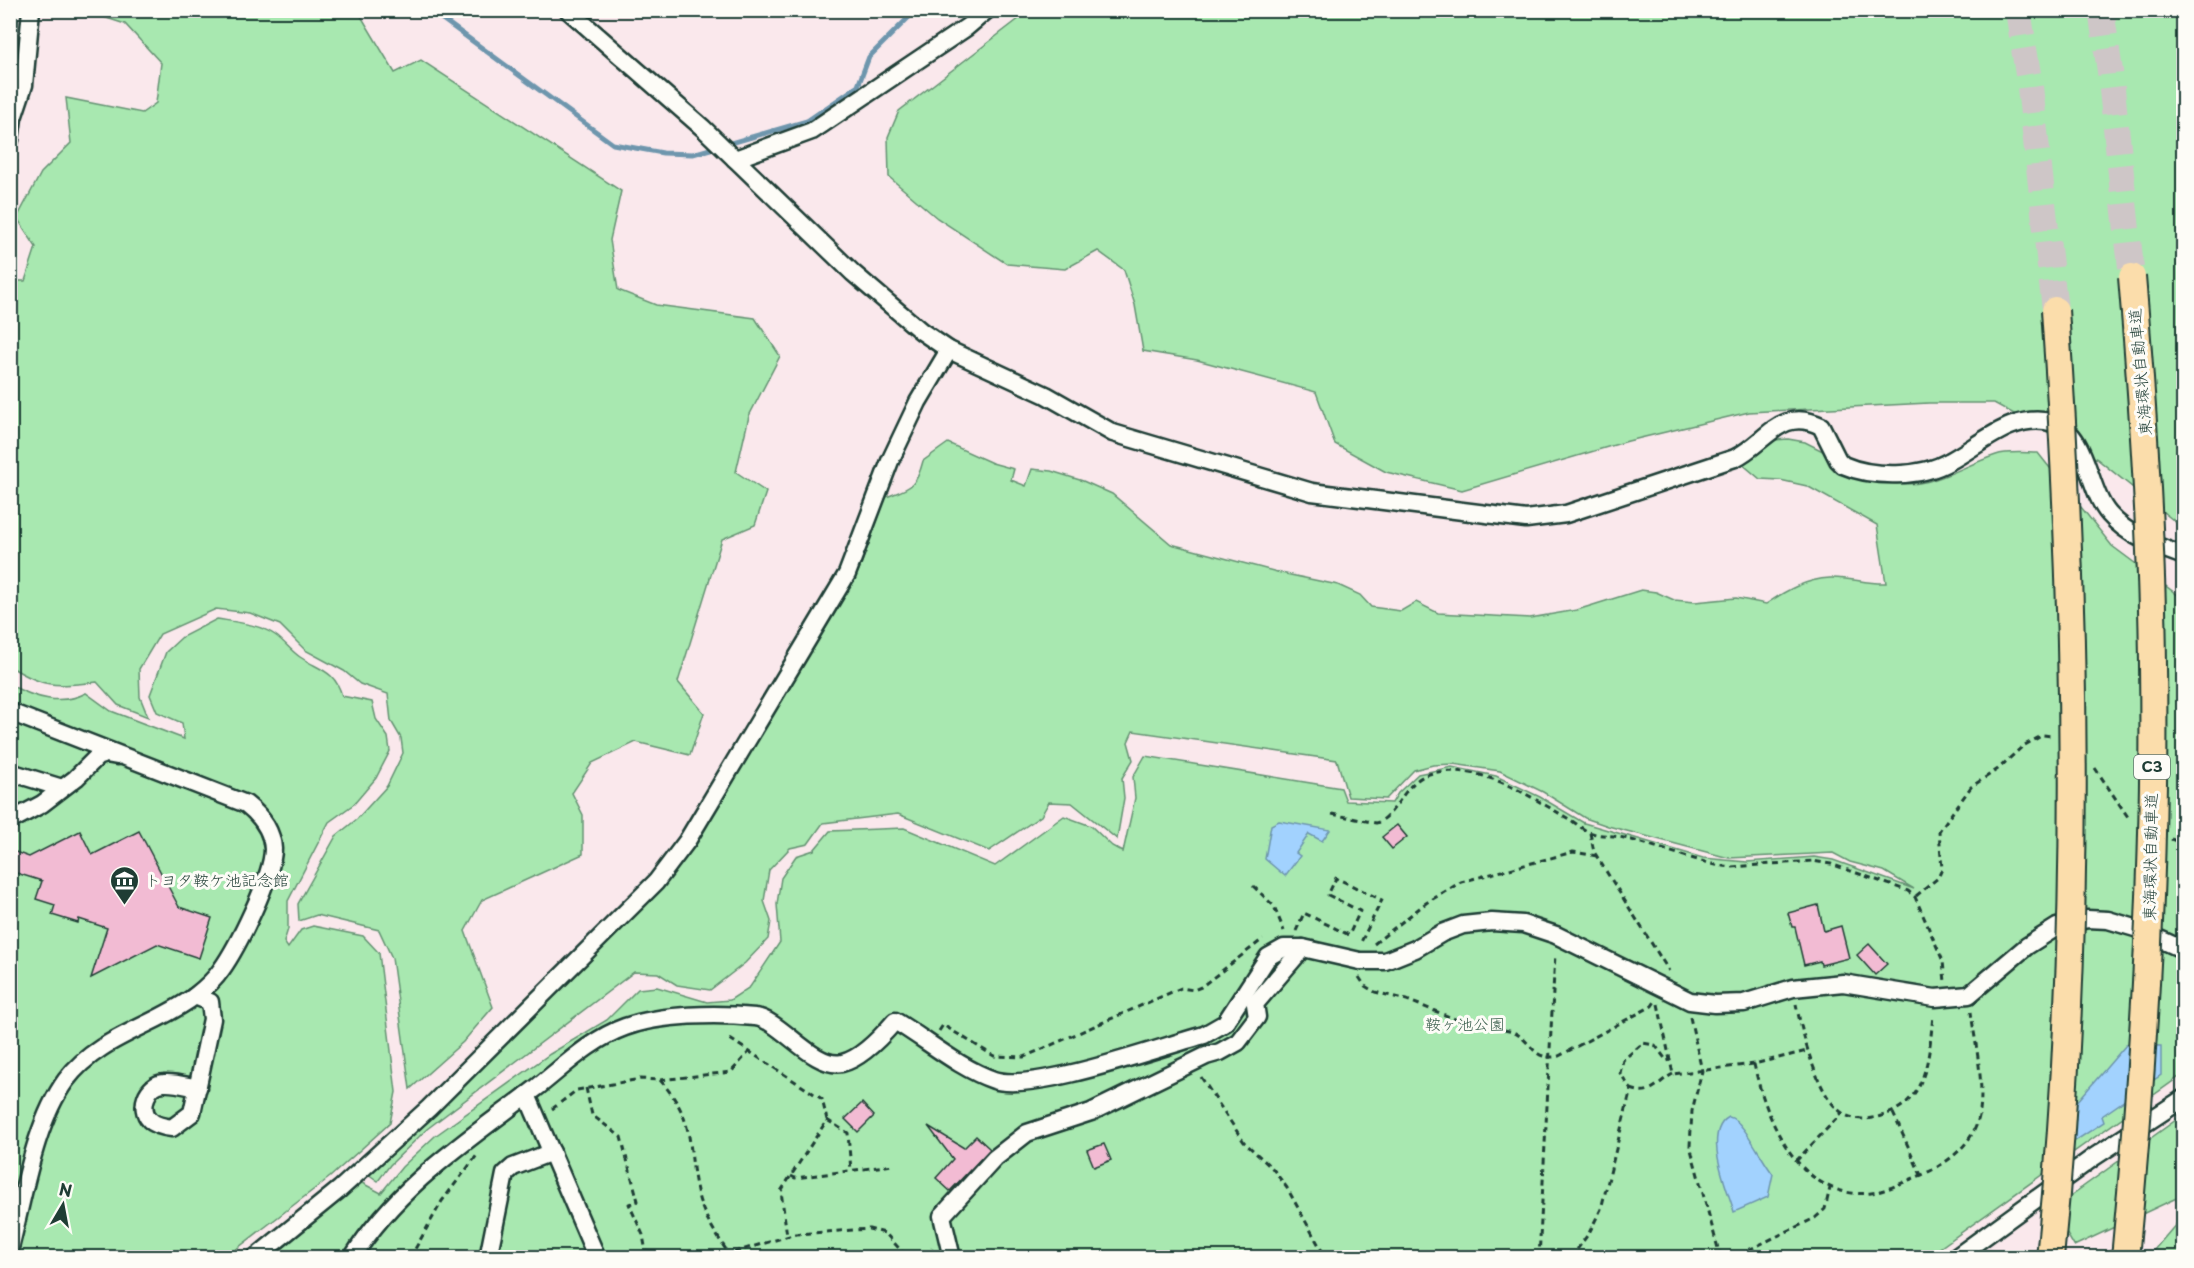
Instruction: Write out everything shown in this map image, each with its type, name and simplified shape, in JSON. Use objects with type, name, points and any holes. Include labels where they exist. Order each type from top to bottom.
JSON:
[{"type":"highway","name":"東海環状自動車道","points":[[2125,1257],[2145,1007],[2151,876],[2153,666],[2146,442],[2132,277]]},
{"type":"highway","points":[[2050,1257],[2068,1016],[2073,871],[2073,660],[2064,436],[2055,310]]},
{"type":"street","points":[[10,140],[13,118],[24,85],[31,10]]},
{"type":"street","points":[[568,10],[607,41],[713,138],[853,273],[921,331],[950,350],[1046,395],[1113,433],[1312,492],[1527,519],[1550,518],[1735,458],[1749,451],[1776,428],[1793,419],[1804,419],[1821,426],[1838,460],[1843,465],[1884,474],[1933,468],[1949,462],[2008,427],[2035,421],[2054,423],[2068,432],[2077,442],[2096,496],[2119,525],[2140,539],[2184,556]]},
{"type":"street","points":[[732,157],[812,131],[967,27],[987,10]]},
{"type":"street","points":[[255,1257],[340,1190],[429,1108],[656,882],[687,841],[848,574],[873,500],[890,461],[918,402],[950,350]]},
{"type":"street","points":[[10,712],[246,804],[258,814],[270,836],[273,850],[258,901],[221,970],[195,996],[104,1045],[83,1061],[66,1080],[51,1105],[41,1134],[10,1248]]},
{"type":"street","points":[[10,821],[42,804],[97,757],[106,754],[127,757]]},
{"type":"street","points":[[10,772],[62,788]]},
{"type":"street","points":[[352,1257],[397,1197],[470,1135],[528,1095],[596,1042],[623,1028],[657,1018],[758,1017],[825,1061],[842,1063],[856,1056],[883,1035],[895,1021],[995,1080],[1019,1084],[1048,1079],[1204,1035],[1225,1023],[1268,957],[1292,948],[1359,960],[1385,961],[1415,950],[1442,933],[1463,925],[1492,922],[1523,924],[1556,935],[1690,1000],[1715,1004],[1744,1003],[1792,988],[1843,983],[1940,998],[1969,995],[2027,946],[2057,927],[2087,919],[2108,920],[2135,928],[2184,950]]},
{"type":"street","points":[[952,1257],[942,1216],[995,1158],[1027,1133],[1091,1112],[1238,1042],[1257,1017],[1255,1004],[1292,948]]},
{"type":"street","points":[[195,996],[210,1002],[213,1010],[198,1088]]},
{"type":"street","points":[[528,1095],[597,1257]]},
{"type":"street","points":[[1955,1257],[2094,1157],[2184,1098]]},
{"type":"street","points":[[488,1257],[505,1174],[513,1167],[552,1152]]},
{"type":"path","points":[[1916,897],[1938,878],[1942,869],[1939,831],[1957,810],[1965,793],[2029,742],[2043,735],[2057,738]]},
{"type":"path","points":[[2093,766],[2129,819],[2137,824]]},
{"type":"path","points":[[1332,814],[1376,823],[1383,821],[1402,794],[1420,777],[1450,771],[1489,777],[1578,823],[1590,833],[1622,837],[1731,867],[1813,861],[1831,864],[1908,891],[1916,897],[1943,961],[1940,998],[1924,1079],[1914,1096],[1893,1113],[1864,1120],[1842,1113],[1833,1104],[1807,1051],[1792,988]]},
{"type":"path","points":[[1590,833],[1597,856],[1670,974],[1668,990]]},
{"type":"path","points":[[2169,838],[2184,844]]},
{"type":"path","points":[[1359,960],[1369,947],[1426,903],[1461,882],[1573,852],[1597,856]]},
{"type":"path","points":[[1292,948],[1304,913],[1349,934],[1360,911],[1328,895],[1336,878],[1382,900],[1359,960],[1360,978],[1365,986],[1375,992],[1407,1000],[1455,1018],[1513,1032],[1520,1035],[1536,1052],[1549,1058],[1559,1056],[1652,1006],[1657,997],[1673,1074]]},
{"type":"path","points":[[1253,886],[1266,897],[1279,914],[1284,935],[1292,948]]},
{"type":"path","points":[[1539,1257],[1556,935]]},
{"type":"path","points":[[931,1043],[943,1025],[994,1056],[1024,1057],[1181,988],[1194,990],[1202,987],[1258,941],[1274,937],[1292,948]]},
{"type":"path","points":[[1754,1064],[1764,1104],[1796,1161],[1815,1181],[1830,1188],[1861,1194],[1874,1193],[1921,1175],[1946,1161],[1962,1148],[1977,1124],[1981,1096],[1969,995]]},
{"type":"path","points":[[1690,1000],[1688,1007],[1702,1071],[1692,1111],[1690,1146],[1719,1252],[1725,1255],[1738,1255],[1815,1218],[1825,1209],[1830,1188]]},
{"type":"path","points":[[730,1039],[822,1100],[826,1120],[781,1191],[787,1236]]},
{"type":"path","points":[[1670,1060],[1667,1061],[1655,1045],[1643,1043],[1637,1046],[1620,1066],[1621,1078],[1631,1089],[1641,1092],[1653,1090],[1673,1074],[1754,1064],[1807,1051]]},
{"type":"path","points":[[538,1119],[577,1090],[641,1078],[660,1080],[731,1072],[749,1052]]},
{"type":"path","points":[[1192,1062],[1244,1142],[1273,1169],[1287,1188],[1326,1257]]},
{"type":"path","points":[[660,1080],[673,1095],[687,1120],[698,1196],[728,1253]]},
{"type":"path","points":[[586,1088],[592,1115],[617,1133],[624,1144],[638,1201],[629,1204],[643,1235],[647,1257]]},
{"type":"path","points":[[1571,1257],[1589,1233],[1601,1209],[1631,1089]]},
{"type":"path","points":[[1796,1161],[1842,1113]]},
{"type":"path","points":[[1893,1113],[1921,1175]]},
{"type":"path","points":[[826,1120],[848,1133],[851,1171]]},
{"type":"path","points":[[410,1257],[442,1201],[480,1152]]},
{"type":"path","points":[[791,1176],[795,1178],[893,1165]]},
{"type":"path","points":[[714,1257],[787,1236],[878,1230],[885,1233],[908,1257]]},
{"type":"green space","points":[[85,11],[358,11],[395,73],[421,60],[621,191],[610,240],[618,290],[656,305],[755,318],[780,356],[749,416],[736,472],[766,492],[755,525],[722,539],[678,682],[704,713],[690,755],[636,742],[592,763],[572,793],[583,815],[583,854],[482,900],[465,931],[493,1007],[463,1042],[410,1089],[392,958],[379,930],[317,915],[299,921],[298,904],[336,836],[357,819],[387,786],[403,753],[401,738],[391,721],[388,694],[360,684],[344,671],[305,650],[280,625],[250,613],[216,609],[160,634],[139,669],[140,697],[148,717],[118,705],[97,682],[52,684],[34,679],[11,667],[11,281],[25,281],[36,247],[17,218],[41,173],[71,143],[66,98],[142,113],[156,103],[161,63],[125,24]]},
{"type":"green space","points":[[1029,11],[2183,11],[2183,528],[2097,459],[1994,403],[1929,403],[1749,412],[1628,441],[1462,490],[1386,472],[1335,444],[1316,392],[1197,360],[1143,351],[1135,305],[1124,270],[1098,251],[1065,269],[1007,264],[937,218],[889,177],[888,137],[899,111]]},
{"type":"green space","name":"鞍ヶ池公園","points":[[1788,439],[1805,442],[1884,482],[1901,484],[1929,481],[2001,454],[2038,453],[2112,546],[2183,599],[2183,1074],[1927,1257],[271,1258],[362,1183],[381,1193],[402,1167],[435,1136],[550,1054],[607,1020],[638,989],[657,987],[707,1002],[730,1000],[750,987],[780,942],[777,904],[781,878],[796,856],[814,850],[830,831],[904,828],[995,866],[1064,816],[1091,826],[1112,846],[1123,852],[1135,798],[1133,777],[1145,756],[1341,788],[1346,801],[1392,803],[1398,793],[1418,774],[1452,767],[1496,776],[1540,797],[1584,823],[1703,858],[1747,862],[1814,857],[1833,860],[1914,889],[1884,871],[1850,862],[1833,853],[1729,858],[1608,826],[1585,818],[1543,792],[1500,771],[1453,764],[1433,765],[1414,770],[1386,799],[1348,797],[1337,760],[1133,731],[1128,742],[1133,760],[1122,778],[1124,798],[1117,839],[1072,803],[1049,802],[1041,816],[989,851],[898,814],[823,823],[808,844],[790,848],[769,870],[764,901],[771,921],[768,939],[745,963],[710,990],[677,985],[658,973],[634,972],[427,1129],[390,1165],[378,1181],[368,1174],[623,923],[688,853],[839,606],[859,570],[886,497],[911,486],[918,477],[923,461],[948,443],[992,463],[1014,469],[1011,480],[1026,486],[1032,469],[1051,471],[1083,481],[1112,494],[1171,544],[1281,573],[1338,585],[1360,595],[1371,607],[1401,611],[1416,602],[1438,613],[1530,618],[1577,610],[1641,590],[1656,592],[1674,600],[1695,602],[1736,598],[1766,604],[1796,587],[1821,579],[1837,578],[1886,583],[1877,525],[1807,486],[1780,480],[1760,479],[1740,462],[1775,440]]},
{"type":"green space","points":[[217,619],[254,626],[275,635],[300,657],[331,676],[342,696],[372,702],[376,719],[388,737],[390,751],[376,778],[354,804],[329,822],[288,901],[288,929],[284,942],[288,948],[301,930],[313,926],[363,936],[379,953],[396,1092],[390,1123],[330,1177],[226,1257],[11,1257],[10,685],[29,694],[48,699],[67,699],[86,693],[111,711],[184,739],[182,723],[157,712],[150,695],[166,652],[182,637]]},
{"type":"green space","points":[[2183,1115],[2183,1195],[2074,1246],[2052,1209]]},
{"type":"green space","points":[[2183,1216],[2183,1257],[2148,1257]]},
{"type":"water","points":[[1279,821],[1330,830],[1322,841],[1309,834],[1296,853],[1300,856],[1285,876],[1265,859],[1271,825]]},
{"type":"water","points":[[2126,1045],[2161,1046],[2161,1075],[2102,1116],[2104,1122],[2075,1141],[2058,1124]]},
{"type":"water","points":[[1729,1117],[1734,1119],[1746,1132],[1773,1174],[1768,1197],[1734,1212],[1722,1176],[1717,1148],[1717,1135],[1721,1124]]},
{"type":"building","points":[[1397,825],[1407,837],[1392,849],[1382,837]]},
{"type":"building","points":[[80,831],[92,855],[139,831],[179,907],[212,918],[199,958],[157,944],[91,978],[107,928],[79,919],[78,923],[52,915],[55,905],[36,899],[42,881],[10,871],[10,850],[29,857]]},
{"type":"building","points":[[1818,905],[1824,931],[1841,926],[1849,958],[1821,965],[1820,961],[1804,965],[1795,927],[1792,927],[1788,913]]},
{"type":"building","points":[[1869,944],[1887,964],[1875,975],[1857,955]]},
{"type":"building","points":[[862,1103],[874,1116],[858,1132],[845,1119]]},
{"type":"building","points":[[928,1126],[964,1148],[976,1136],[990,1149],[950,1191],[936,1178],[953,1159]]},
{"type":"building","points":[[1104,1144],[1111,1160],[1094,1167],[1087,1150]]},
{"type":"waterway","points":[[430,10],[613,144],[663,153],[693,154],[807,121],[858,86],[869,57],[916,10]]},
{"type":"tunnel","points":[[2018,10],[2030,87],[2055,310]]},
{"type":"tunnel","points":[[2101,10],[2110,71],[2132,277]]},
{"type":"place","name":"トヨタ鞍ケ池記念館","points":[[124,906]]}]
